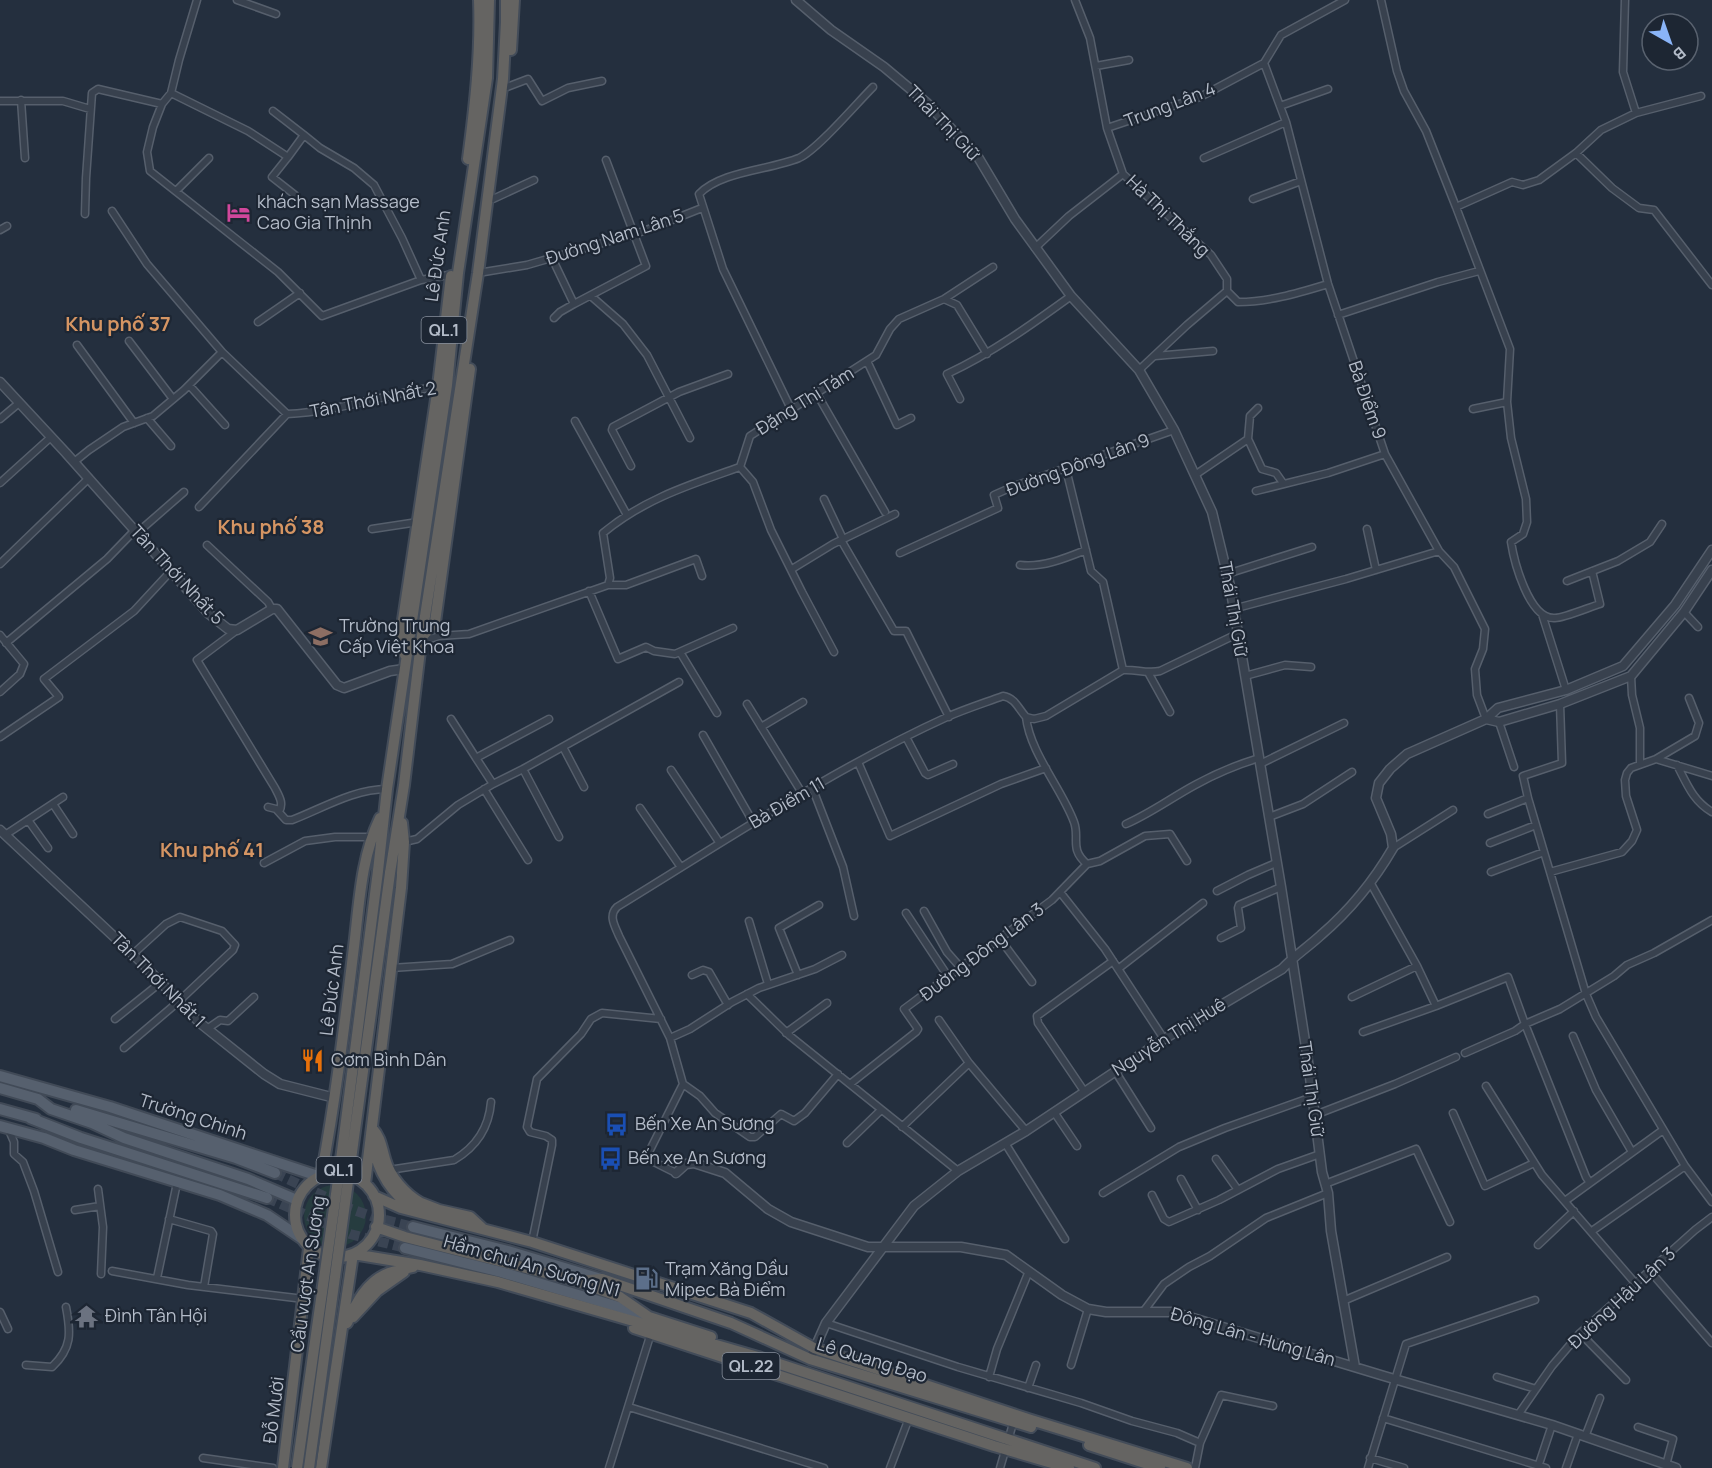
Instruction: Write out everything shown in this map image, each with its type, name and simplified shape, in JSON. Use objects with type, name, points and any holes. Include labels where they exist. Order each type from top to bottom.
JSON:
[{"type":"highway","name":"Lê Đức Anh","points":[[378,871],[384,809],[443,386],[454,274],[487,78],[483,61],[479,0]]},
{"type":"highway","name":"Lê Đức Anh","points":[[483,61],[489,0]]},
{"type":"highway","name":"QL.1","points":[[481,272],[503,79],[506,0]]},
{"type":"highway","name":"QL.1","points":[[365,1184],[401,888],[404,842],[400,814],[421,640],[457,436],[493,200],[514,28],[514,0]]},
{"type":"highway","name":"Lê Đức Anh","points":[[406,658],[400,640],[443,386]]},
{"type":"highway","name":"Lê Đức Anh","points":[[321,1177],[335,1098],[361,891],[371,837],[384,809]]},
{"type":"highway","name":"Cầu vượt An Sương","points":[[309,1468],[400,814]]},
{"type":"highway","name":"Cầu vượt An Sương","points":[[297,1468],[342,1152],[378,871]]},
{"type":"highway","points":[[331,1124],[347,1131],[358,1132],[372,1128]]},
{"type":"highway","points":[[372,1128],[381,1137],[389,1170],[403,1189],[411,1206]]},
{"type":"highway","points":[[372,1128],[374,1149],[380,1171],[411,1206]]},
{"type":"highway","points":[[332,1174],[344,1174],[365,1184],[374,1196],[378,1208],[379,1220],[370,1241],[353,1254],[342,1257],[319,1254],[309,1248],[301,1238],[295,1219],[297,1200],[303,1190],[321,1177],[332,1174]]},
{"type":"highway","name":"Lê Quang Đạo","points":[[374,1196],[411,1206],[470,1217],[482,1228]]},
{"type":"highway","name":"Lê Quang Đạo","points":[[411,1206],[425,1215],[532,1242],[751,1313],[771,1322],[812,1354]]},
{"type":"highway","name":"Lê Quang Đạo","points":[[376,1227],[405,1237],[578,1281],[620,1297],[635,1306],[651,1325],[909,1418],[941,1423]]},
{"type":"highway","name":"Đỗ Mười","points":[[283,1468],[309,1248]]},
{"type":"highway","points":[[321,1468],[353,1254]]},
{"type":"highway","name":"Lê Quang Đạo","points":[[353,1254],[420,1265],[498,1282],[526,1295],[651,1325],[698,1332],[758,1357],[941,1423],[1095,1468]]},
{"type":"highway","points":[[341,1334],[348,1320],[358,1313],[377,1291],[408,1268],[420,1265]]},
{"type":"highway","name":"Lê Quang Đạo","points":[[578,1281],[602,1279],[693,1309],[812,1354],[1187,1468]]},
{"type":"highway","points":[[716,1301],[741,1327]]},
{"type":"highway","points":[[300,1331],[316,1321],[326,1322],[341,1334]]},
{"type":"highway","name":"Lê Quang Đạo","points":[[1015,1417],[1160,1468]]},
{"type":"highway","name":"Lê Quang Đạo","points":[[1007,1444],[1066,1467]]},
{"type":"main road","name":"Trường Chinh","points":[[0,1076],[110,1107],[321,1177]]},
{"type":"main road","name":"Trường Chinh","points":[[0,1088],[38,1099],[51,1109],[92,1123],[124,1138],[248,1179],[297,1200]]},
{"type":"main road","name":"Trường Chinh","points":[[15,1092],[54,1092]]},
{"type":"main road","points":[[38,1099],[225,1155],[275,1173]]},
{"type":"main road","name":"Trường Chinh","points":[[0,1109],[87,1134],[124,1138]]},
{"type":"main road","points":[[0,1113],[20,1122],[45,1138]]},
{"type":"main road","points":[[30,1118],[81,1138],[267,1198]]},
{"type":"main road","points":[[4,1127],[45,1138],[74,1150],[220,1195],[267,1215],[301,1238]]},
{"type":"main road","points":[[413,1227],[508,1251],[602,1279]]},
{"type":"main road","name":"Hầm chui An Sương N1","points":[[405,1248],[533,1281],[651,1325]]},
{"type":"street","points":[[197,0],[171,93],[162,104],[153,127],[147,152],[150,171],[278,272],[322,316],[421,280],[454,274]]},
{"type":"street","points":[[237,0],[276,14]]},
{"type":"street","name":"Thái Thị Giữ","points":[[796,0],[831,30],[884,67],[927,103],[978,157],[1035,248],[1071,296],[1139,370],[1174,430],[1212,512],[1227,574],[1281,887],[1327,1188],[1331,1231],[1355,1367]]},
{"type":"street","name":"Hà Thị Thắng","points":[[1075,0],[1090,38],[1107,128],[1123,174],[1211,255],[1227,279],[1227,291]]},
{"type":"street","points":[[1264,63],[1281,35],[1345,0]]},
{"type":"street","points":[[1381,0],[1397,72],[1404,91],[1426,131],[1510,349],[1507,402],[1511,438],[1526,499],[1527,522],[1524,534],[1511,542],[1514,563],[1528,596],[1542,614],[1566,690]]},
{"type":"street","points":[[1626,0],[1623,72],[1636,113]]},
{"type":"street","points":[[1096,66],[1129,60]]},
{"type":"street","name":"Bà Điểm 9","points":[[1264,63],[1286,122],[1328,285],[1384,454],[1439,551],[1454,567],[1485,629],[1483,649],[1475,669],[1477,694],[1486,719]]},
{"type":"street","name":"Trung Lân 4","points":[[1107,128],[1200,97],[1264,63]]},
{"type":"street","points":[[507,87],[528,79],[542,101],[568,88],[602,81]]},
{"type":"street","name":"Đường Nam Lân 5","points":[[481,272],[527,265],[552,258],[635,233],[702,208],[699,194],[704,188],[729,177],[801,157],[817,144],[873,87]]},
{"type":"street","points":[[85,214],[90,109],[93,93],[98,89],[162,104]]},
{"type":"street","points":[[1280,106],[1328,89]]},
{"type":"street","points":[[171,93],[248,131],[288,158]]},
{"type":"street","points":[[1456,207],[1512,182],[1522,185],[1539,180],[1576,153],[1601,130],[1636,113],[1701,96]]},
{"type":"street","points":[[21,100],[25,158]]},
{"type":"street","points":[[0,101],[63,101],[90,109]]},
{"type":"street","points":[[273,111],[320,148],[354,168],[374,185],[421,280]]},
{"type":"street","points":[[1204,158],[1286,122]]},
{"type":"street","points":[[295,195],[272,177],[304,135]]},
{"type":"street","points":[[1576,153],[1621,195],[1639,208],[1654,210],[1712,285]]},
{"type":"street","points":[[176,191],[209,158]]},
{"type":"street","points":[[554,318],[574,304],[646,266],[606,160]]},
{"type":"street","points":[[1035,248],[1069,216],[1123,174]]},
{"type":"street","points":[[493,200],[534,180]]},
{"type":"street","points":[[1253,199],[1301,181]]},
{"type":"street","points":[[702,208],[723,269],[791,409]]},
{"type":"street","name":"Tân Thới Nhất 2","points":[[112,211],[147,264],[222,352],[287,414],[308,413],[368,399],[443,386]]},
{"type":"street","points":[[0,230],[7,226]]},
{"type":"street","points":[[552,258],[574,304]]},
{"type":"street","name":"Đặng Thị Tám","points":[[740,467],[750,436],[876,355],[890,329],[899,319],[944,299],[993,267]]},
{"type":"street","points":[[1338,315],[1479,271]]},
{"type":"street","points":[[1139,370],[1227,291],[1238,302],[1257,302],[1290,296],[1328,285]]},
{"type":"street","points":[[258,322],[300,293]]},
{"type":"street","points":[[591,296],[622,324],[647,355],[690,438]]},
{"type":"street","points":[[960,399],[946,374],[987,354],[1071,296]]},
{"type":"street","points":[[944,299],[957,305],[987,354]]},
{"type":"street","points":[[129,341],[173,399]]},
{"type":"street","points":[[77,345],[134,423]]},
{"type":"street","points":[[1154,356],[1213,351]]},
{"type":"street","points":[[74,462],[123,427],[153,416],[189,386],[222,352]]},
{"type":"street","points":[[867,361],[897,424],[910,418]]},
{"type":"street","points":[[631,466],[612,428],[668,398],[728,374]]},
{"type":"street","name":"Tân Thới Nhất 5","points":[[0,382],[209,614],[228,629],[237,630],[272,609]]},
{"type":"street","points":[[189,386],[225,425]]},
{"type":"street","points":[[817,394],[885,512]]},
{"type":"street","points":[[1473,409],[1507,402]]},
{"type":"street","points":[[0,419],[19,403]]},
{"type":"street","points":[[1258,408],[1250,416],[1248,439],[1262,469],[1276,473],[1283,483]]},
{"type":"street","points":[[199,507],[287,414]]},
{"type":"street","points":[[147,418],[171,446]]},
{"type":"street","points":[[575,421],[627,515]]},
{"type":"street","name":"Đường Đông Lân 9","points":[[900,553],[998,508],[994,495],[1174,430]]},
{"type":"street","points":[[0,483],[51,437]]},
{"type":"street","points":[[1195,475],[1248,439]]},
{"type":"street","points":[[1256,491],[1328,473],[1384,454]]},
{"type":"street","points":[[608,585],[610,578],[603,533],[646,503],[740,467],[753,482],[771,530],[834,652]]},
{"type":"street","points":[[1066,469],[1090,571],[1103,582],[1123,670]]},
{"type":"street","points":[[0,564],[88,478]]},
{"type":"street","points":[[6,643],[184,492]]},
{"type":"street","points":[[824,499],[860,573],[894,631],[906,631],[949,717]]},
{"type":"street","points":[[792,569],[842,540],[895,514]]},
{"type":"street","points":[[372,529],[419,522]]},
{"type":"street","points":[[1567,581],[1618,561],[1650,542],[1662,524]]},
{"type":"street","points":[[1367,529],[1376,570]]},
{"type":"street","points":[[207,545],[268,602],[272,609],[277,609],[337,685],[344,688],[354,686],[390,671],[404,669]]},
{"type":"street","points":[[1227,574],[1312,548]]},
{"type":"street","points":[[1020,565],[1032,566],[1086,550]]},
{"type":"street","points":[[1453,810],[1393,848],[1391,834],[1382,817],[1377,798],[1380,783],[1390,769],[1407,754],[1486,719],[1498,708],[1566,690],[1623,666],[1675,605],[1712,550]]},
{"type":"street","points":[[1233,609],[1439,551]]},
{"type":"street","points":[[421,640],[469,634],[589,591],[608,585],[626,585],[696,559],[702,576]]},
{"type":"street","points":[[1486,719],[1499,722],[1560,704],[1631,676],[1684,612],[1712,570]]},
{"type":"street","points":[[0,737],[59,698],[44,679],[134,611],[171,571]]},
{"type":"street","points":[[1542,614],[1554,618],[1600,604],[1592,571]]},
{"type":"street","points":[[589,591],[618,659],[646,647],[654,651],[675,654],[733,628]]},
{"type":"street","points":[[1675,605],[1698,627]]},
{"type":"street","points":[[237,630],[197,660],[275,788],[281,800],[282,807],[279,812]]},
{"type":"street","points":[[1187,861],[1170,834],[1145,836],[1100,861],[1087,864],[1080,859],[1075,843],[1075,824],[1046,768],[1027,726],[1026,717],[1034,719],[1046,716],[1123,670],[1132,669],[1149,674],[1160,671],[1237,634]]},
{"type":"street","points":[[0,635],[24,664],[20,674],[0,692]]},
{"type":"street","points":[[680,652],[717,713]]},
{"type":"street","points":[[1245,676],[1286,665],[1311,667]]},
{"type":"street","points":[[1149,674],[1170,712]]},
{"type":"street","points":[[1631,676],[1632,695],[1640,728],[1640,764]]},
{"type":"street","points":[[404,842],[417,839],[458,805],[484,789],[679,682]]},
{"type":"street","name":"Bà Điểm 11","points":[[683,1084],[670,1038],[619,936],[612,918],[613,911],[680,866],[801,793],[906,737],[1003,696],[1015,701],[1026,717]]},
{"type":"street","points":[[1550,872],[1623,852],[1632,841],[1637,830],[1626,796],[1627,773],[1695,736],[1699,723],[1689,698]]},
{"type":"street","points":[[761,727],[803,702]]},
{"type":"street","points":[[747,704],[801,793]]},
{"type":"street","points":[[1560,704],[1562,763],[1523,776],[1586,994],[1596,1017],[1663,1130],[1685,1166],[1712,1202]]},
{"type":"street","points":[[451,719],[493,784]]},
{"type":"street","points":[[476,758],[549,719]]},
{"type":"street","points":[[1499,722],[1514,767]]},
{"type":"street","points":[[1126,824],[1150,813],[1222,771],[1259,761],[1344,723]]},
{"type":"street","points":[[703,735],[753,822]]},
{"type":"street","points":[[906,737],[927,775],[953,764]]},
{"type":"street","points":[[563,747],[584,787]]},
{"type":"street","points":[[1656,759],[1712,776]]},
{"type":"street","points":[[858,762],[890,836],[1001,784],[1046,768]]},
{"type":"street","points":[[1677,765],[1693,796],[1699,804],[1712,812]]},
{"type":"street","points":[[523,769],[559,837]]},
{"type":"street","points":[[671,770],[719,842]]},
{"type":"street","points":[[1269,817],[1303,804],[1352,771]]},
{"type":"street","points":[[812,787],[843,867],[854,916]]},
{"type":"street","points":[[268,807],[279,812],[286,820],[292,820],[342,798],[370,789],[387,789]]},
{"type":"street","points":[[484,789],[528,860]]},
{"type":"street","points":[[3,833],[63,797]]},
{"type":"street","points":[[1488,814],[1528,798]]},
{"type":"street","points":[[53,804],[73,834]]},
{"type":"street","points":[[640,808],[680,866]]},
{"type":"street","points":[[28,820],[48,848]]},
{"type":"street","points":[[1490,843],[1536,825]]},
{"type":"street","name":"Tân Thới Nhất 1","points":[[3,833],[133,954],[207,1029],[280,1084],[335,1098]]},
{"type":"street","points":[[264,863],[305,841],[334,837],[371,837]]},
{"type":"street","name":"Nguyễn Thị Huê","points":[[812,1354],[826,1323],[884,1248],[910,1210],[958,1171],[1026,1131],[1164,1039],[1282,969],[1322,934],[1370,882],[1393,848]]},
{"type":"street","points":[[1491,872],[1544,852]]},
{"type":"street","points":[[1217,891],[1276,863]]},
{"type":"street","name":"Đường Đông Lân 3","points":[[850,1084],[916,1032],[918,1029],[904,1010],[1060,892],[1087,864]]},
{"type":"street","points":[[1370,882],[1417,966],[1436,1006]]},
{"type":"street","points":[[1221,938],[1241,928],[1239,905],[1281,887]]},
{"type":"street","points":[[1060,892],[1113,961],[1164,1039]]},
{"type":"street","points":[[1118,969],[1203,903]]},
{"type":"street","points":[[798,975],[779,928],[819,905]]},
{"type":"street","points":[[924,911],[947,952],[961,968]]},
{"type":"street","points":[[906,913],[949,978]]},
{"type":"street","points":[[124,1048],[178,1002],[235,945],[222,931],[180,917],[166,924],[133,954]]},
{"type":"street","points":[[1466,1053],[1560,1009],[1614,976],[1627,965],[1663,948],[1712,920]]},
{"type":"street","points":[[749,921],[768,984]]},
{"type":"street","points":[[1000,939],[1032,982]]},
{"type":"street","points":[[390,968],[452,964],[510,940]]},
{"type":"street","points":[[670,1038],[690,1029],[747,994],[768,984],[815,969],[842,956]]},
{"type":"street","points":[[1084,1091],[1038,1023],[1037,1016],[1113,961]]},
{"type":"street","points":[[1352,997],[1417,966]]},
{"type":"street","points":[[692,975],[703,970],[709,972],[728,1005]]},
{"type":"street","points":[[1363,1032],[1508,977],[1590,1183]]},
{"type":"street","points":[[115,1019],[160,983]]},
{"type":"street","points":[[747,994],[786,1033],[958,1171]]},
{"type":"street","points":[[207,1029],[220,1020],[228,1021],[254,997]]},
{"type":"street","points":[[786,1033],[827,1003]]},
{"type":"street","points":[[532,1242],[552,1145],[552,1140],[530,1132],[527,1127],[537,1079],[581,1034],[591,1019],[602,1013],[661,1019]]},
{"type":"street","points":[[939,1020],[969,1063],[1026,1131]]},
{"type":"street","points":[[1573,1036],[1596,1090],[1632,1152]]},
{"type":"street","points":[[1315,1115],[1456,1057]]},
{"type":"street","points":[[902,1126],[969,1063]]},
{"type":"street","points":[[1115,1071],[1151,1128]]},
{"type":"street","points":[[676,1173],[650,1160],[648,1154],[683,1084],[700,1096],[715,1113],[750,1137],[755,1137],[781,1114],[794,1121],[805,1113],[838,1074]]},
{"type":"street","points":[[1486,1086],[1542,1175],[1636,1284]]},
{"type":"street","points":[[1103,1193],[1179,1147],[1312,1097]]},
{"type":"street","points":[[389,1170],[445,1162],[460,1157],[481,1135],[490,1112],[491,1102]]},
{"type":"street","points":[[847,1143],[881,1110]]},
{"type":"street","points":[[1054,1112],[1077,1146]]},
{"type":"street","points":[[1453,1113],[1485,1186],[1534,1163]]},
{"type":"street","points":[[4,1127],[14,1142],[14,1154],[23,1162],[34,1191],[58,1272]]},
{"type":"street","points":[[1565,1201],[1663,1130]]},
{"type":"street","points":[[1005,1143],[1065,1239]]},
{"type":"street","points":[[1143,1312],[1164,1284],[1266,1218],[1416,1149],[1450,1222]]},
{"type":"street","points":[[1152,1195],[1164,1219],[1169,1222],[1198,1210],[1278,1169],[1320,1154]]},
{"type":"street","points":[[1216,1160],[1238,1190]]},
{"type":"street","name":"Đông Lân - Hưng Lân","points":[[676,1173],[686,1164],[694,1163],[725,1173],[744,1186],[768,1209],[791,1222],[868,1247],[961,1247],[1006,1255],[1062,1295],[1088,1308],[1106,1312],[1173,1312],[1552,1425],[1676,1468]]},
{"type":"street","points":[[1592,1231],[1685,1166]]},
{"type":"street","points":[[1181,1179],[1198,1210]]},
{"type":"street","points":[[156,1278],[177,1183]]},
{"type":"street","points":[[98,1189],[103,1227],[101,1274]]},
{"type":"street","points":[[75,1210],[100,1206]]},
{"type":"street","points":[[1538,1245],[1574,1211]]},
{"type":"street","name":"Đường Hậu Lân 3","points":[[1518,1415],[1552,1366],[1580,1333],[1712,1217]]},
{"type":"street","points":[[169,1219],[211,1231],[213,1234],[204,1287]]},
{"type":"street","points":[[1343,1301],[1447,1257]]},
{"type":"street","points":[[112,1271],[204,1287],[304,1299]]},
{"type":"street","points":[[989,1377],[997,1349],[1029,1271]]},
{"type":"street","points":[[1650,1271],[1712,1343]]},
{"type":"street","points":[[1368,1468],[1397,1380],[1406,1344],[1535,1300]]},
{"type":"street","points":[[26,1365],[52,1367],[64,1354],[69,1340],[66,1307]]},
{"type":"street","points":[[1071,1365],[1088,1308]]},
{"type":"street","points":[[0,1312],[8,1329]]},
{"type":"street","points":[[826,1323],[989,1377],[1177,1433],[1200,1443]]},
{"type":"street","points":[[609,1468],[629,1407],[651,1325]]},
{"type":"street","points":[[1580,1333],[1626,1380]]},
{"type":"street","points":[[1028,1388],[1036,1365]]},
{"type":"street","points":[[1497,1377],[1536,1389]]},
{"type":"street","points":[[1195,1468],[1200,1443],[1221,1395],[1273,1406]]},
{"type":"street","points":[[1566,1468],[1600,1398]]},
{"type":"street","points":[[629,1407],[824,1468]]},
{"type":"street","points":[[1000,1468],[1015,1417]]},
{"type":"street","points":[[890,1468],[909,1418]]},
{"type":"street","points":[[1383,1418],[1546,1468]]},
{"type":"street","points":[[1538,1467],[1552,1425]]},
{"type":"street","points":[[1638,1427],[1673,1439],[1666,1465]]},
{"type":"street","points":[[203,1458],[273,1468]]},
{"type":"street","points":[[1370,1458],[1404,1468]]},
{"type":"green space","points":[[335,1185],[357,1194],[366,1216],[357,1238],[335,1247],[313,1238],[304,1216],[313,1194]]},
{"type":"tunnel","points":[[275,1173],[351,1209],[413,1227]]},
{"type":"tunnel","points":[[267,1198],[350,1234],[405,1248]]},
{"type":"place","name":"khách sạn Massage Cao Gia Thịnh","points":[[239,212]]},
{"type":"place","name":"Trường Trung Cấp Việt Khoa","points":[[321,636]]},
{"type":"place","name":"Cơm Bình Dân","points":[[313,1060]]},
{"type":"place","name":"Bến Xe An Sương","points":[[617,1124]]},
{"type":"place","name":"Bến xe An Sương","points":[[610,1158]]},
{"type":"place","name":"Trạm Xăng Dầu Mipec Bà Điểm","points":[[647,1279]]},
{"type":"place","name":"Đình Tân Hội","points":[[87,1316]]},
{"type":"district","name":"Khu phố 37","points":[[118,324]]},
{"type":"district","name":"Khu phố 38","points":[[271,527]]},
{"type":"district","name":"Khu phố 41","points":[[212,850]]}]
